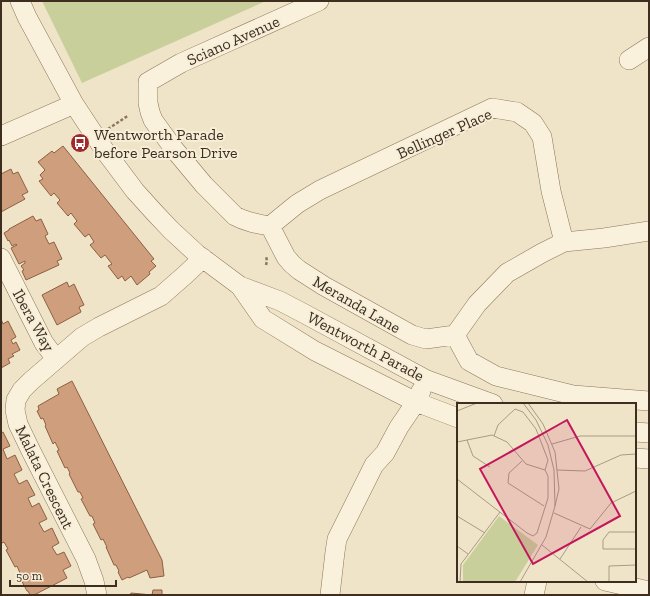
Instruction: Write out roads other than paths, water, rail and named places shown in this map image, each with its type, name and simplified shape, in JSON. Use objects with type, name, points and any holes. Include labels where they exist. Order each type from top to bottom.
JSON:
[{"type":"street","name":"Wentworth Parade","points":[[20,1],[27,17],[74,104],[105,151],[136,191],[172,230],[202,258],[240,286],[280,301],[420,376],[490,403]]},
{"type":"street","name":"Sciano Avenue","points":[[270,226],[240,219],[235,216],[204,185],[174,149],[153,120],[148,103],[148,82],[181,63],[319,1]]},
{"type":"street","points":[[629,60],[649,47]]},
{"type":"street","points":[[1,136],[74,104]]},
{"type":"street","name":"Bellinger Place","points":[[270,226],[297,204],[320,190],[492,108],[517,112],[532,123],[542,137],[551,191],[564,242]]},
{"type":"street","name":"Meranda Lane","points":[[270,226],[286,257],[292,264],[324,286],[412,335],[426,339],[455,335]]},
{"type":"street","points":[[649,231],[564,242],[542,253],[507,273],[477,304],[455,335],[469,361],[496,376],[573,395],[649,401]]},
{"type":"street","name":"Ibera Way","points":[[1,258],[44,343],[56,359]]},
{"type":"street","name":"Malata Crescent","points":[[97,595],[94,581],[86,559],[18,424],[15,410],[16,400],[22,390],[31,381],[82,337],[161,296],[202,258]]},
{"type":"street","name":"Wentworth Parade","points":[[240,286],[263,319],[315,351],[409,399],[457,418]]},
{"type":"street","points":[[330,595],[338,539],[374,465],[385,453],[399,427],[409,399],[420,376]]},
{"type":"street","points":[[636,432],[649,433]]},
{"type":"street","points":[[636,458],[649,459]]},
{"type":"street","points":[[534,595],[537,582]]},
{"type":"street","points":[[609,582],[649,591]]},
{"type":"place","name":"Wentworth Parade before Pearson Drive","points":[[80,143]]}]
